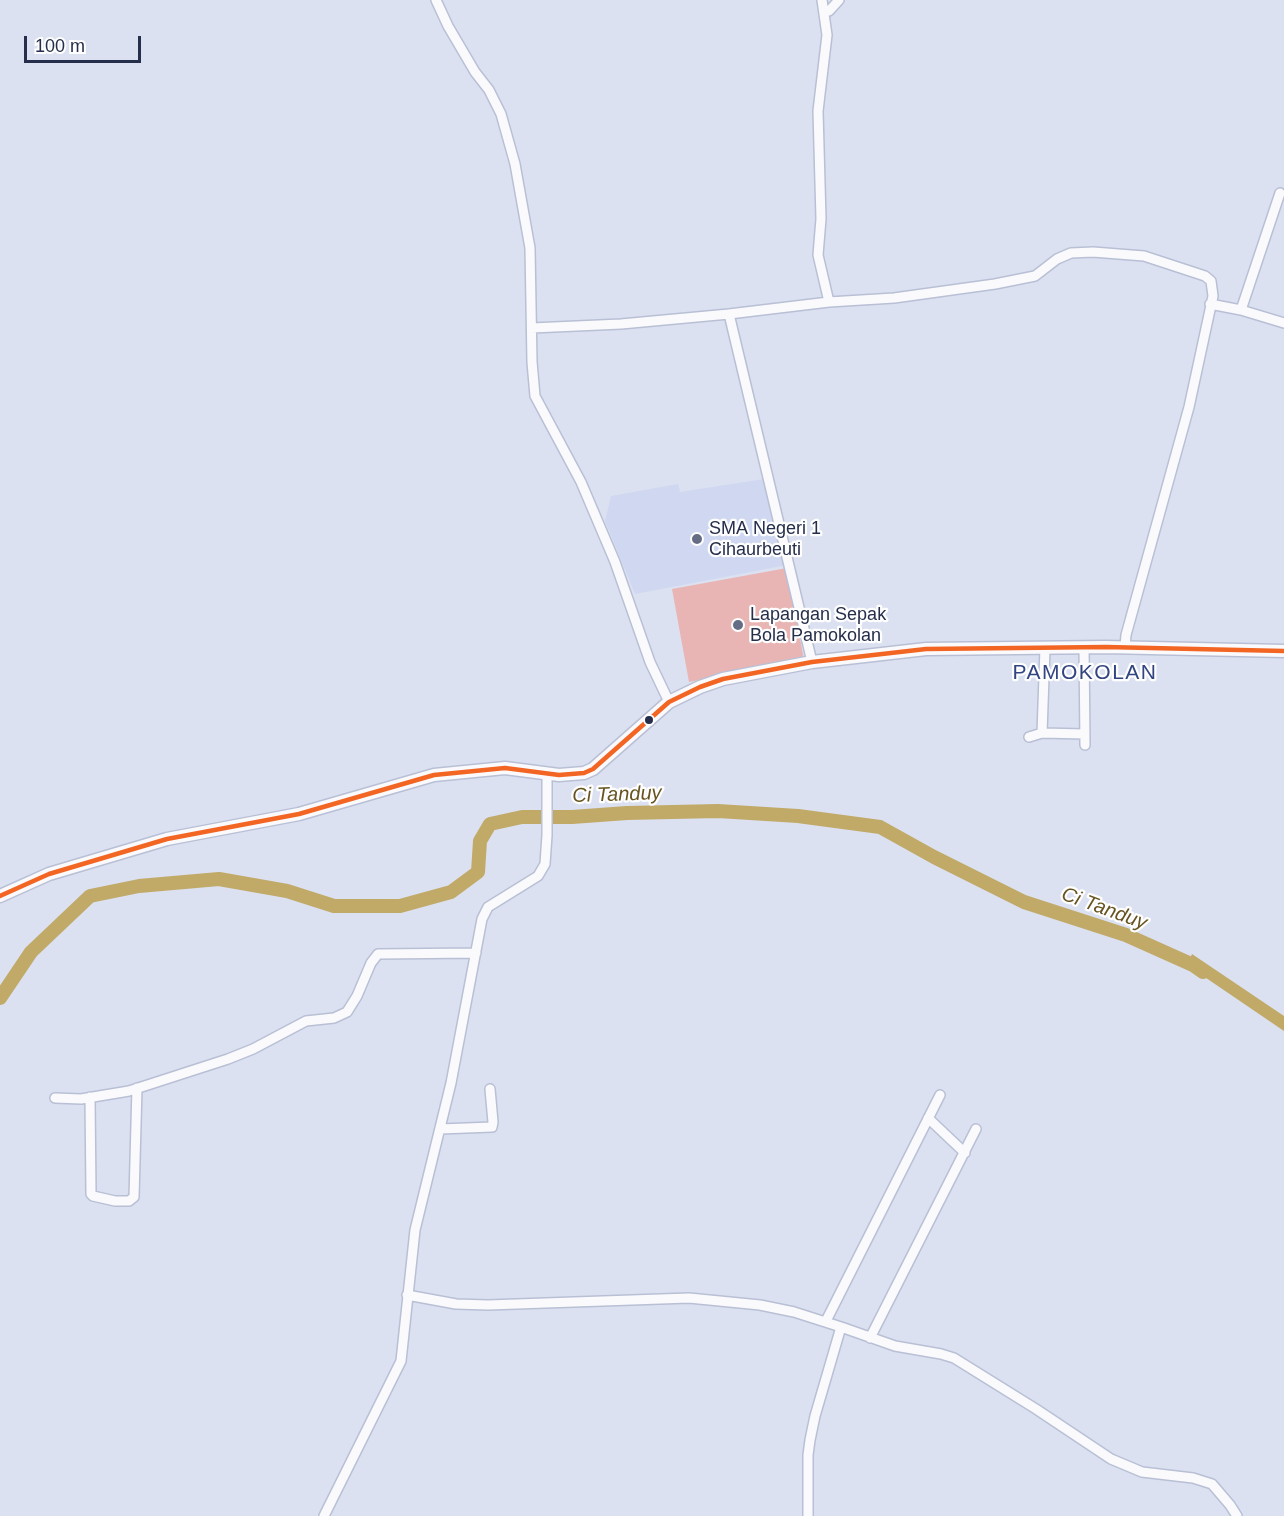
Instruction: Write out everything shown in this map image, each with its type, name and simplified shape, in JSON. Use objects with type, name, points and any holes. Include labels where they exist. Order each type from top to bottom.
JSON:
[{"type":"main road","points":[[0,896],[49,874],[167,839],[299,814],[434,775],[505,768],[571,775],[584,773],[593,770],[669,702],[723,679],[812,662],[926,649],[1125,647],[1284,651]]},
{"type":"street","points":[[436,0],[448,26],[489,90],[501,114],[520,184],[530,248],[532,362],[535,396],[581,482],[615,562],[650,662],[669,702]]},
{"type":"street","points":[[822,0],[826,35],[818,111],[821,192],[818,255],[829,302]]},
{"type":"street","points":[[825,11],[839,0]]},
{"type":"street","points":[[1242,310],[1280,193]]},
{"type":"street","points":[[532,328],[621,324],[829,302],[894,298],[1023,280],[1035,276],[1058,259],[1071,253],[1093,252],[1143,256],[1205,276],[1211,281],[1213,296],[1189,407],[1126,635],[1125,647]]},
{"type":"street","points":[[1210,304],[1242,310],[1284,323]]},
{"type":"street","points":[[729,314],[812,662]]},
{"type":"street","points":[[1084,647],[1085,745]]},
{"type":"street","points":[[1042,733],[1045,648]]},
{"type":"street","points":[[1029,737],[1042,733],[1085,734]]},
{"type":"street","points":[[324,1516],[401,1361],[415,1230],[452,1083],[485,912],[488,907],[529,884],[538,876],[545,864],[547,773]]},
{"type":"street","points":[[55,1098],[90,1097],[137,1088],[209,1066],[253,1049],[306,1021],[334,1018],[347,1012],[357,996],[371,963],[378,954],[476,953]]},
{"type":"street","points":[[90,1097],[91,1194],[115,1201],[129,1201],[134,1197],[137,1088]]},
{"type":"street","points":[[440,1130],[492,1127],[494,1122],[490,1089]]},
{"type":"street","points":[[826,1321],[940,1095]]},
{"type":"street","points":[[928,1118],[965,1153]]},
{"type":"street","points":[[870,1338],[976,1129]]},
{"type":"street","points":[[407,1295],[456,1304],[488,1305],[688,1298],[760,1305],[826,1321],[895,1346],[954,1358],[1111,1459],[1142,1472],[1193,1478],[1212,1484],[1237,1516]]},
{"type":"street","points":[[808,1516],[810,1440],[841,1327]]},
{"type":"shaded area","name":"SMA Negeri 1 Cihaurbeuti","points":[[764,479],[787,565],[635,594],[605,521],[611,496],[678,484],[680,492]]},
{"type":"shaded area","name":"Lapangan Sepak Bola Pamokolan","points":[[787,568],[804,660],[689,682],[672,589]]},
{"type":"shaded area","points":[[1192,954],[1284,1016],[1284,1031],[1187,965]]},
{"type":"waterway","name":"Ci Tanduy","points":[[0,998],[31,952],[90,896],[139,886],[219,879],[287,891],[334,906],[400,906],[451,892],[478,872],[480,841],[490,824],[522,817],[718,811],[798,816],[880,827],[1024,902],[1126,935],[1193,965],[1203,972]]},
{"type":"transit line","points":[[0,896],[49,874],[167,839],[299,814],[434,775],[505,768],[559,775],[584,773],[593,769],[669,702],[723,679],[812,662],[926,649],[1106,647],[1284,651]]},
{"type":"place","name":"SMA Negeri 1 Cihaurbeuti","points":[[697,539]]},
{"type":"place","name":"Lapangan Sepak Bola Pamokolan","points":[[738,625]]},
{"type":"district","name":"PAMOKOLAN","points":[[1085,673]]}]
